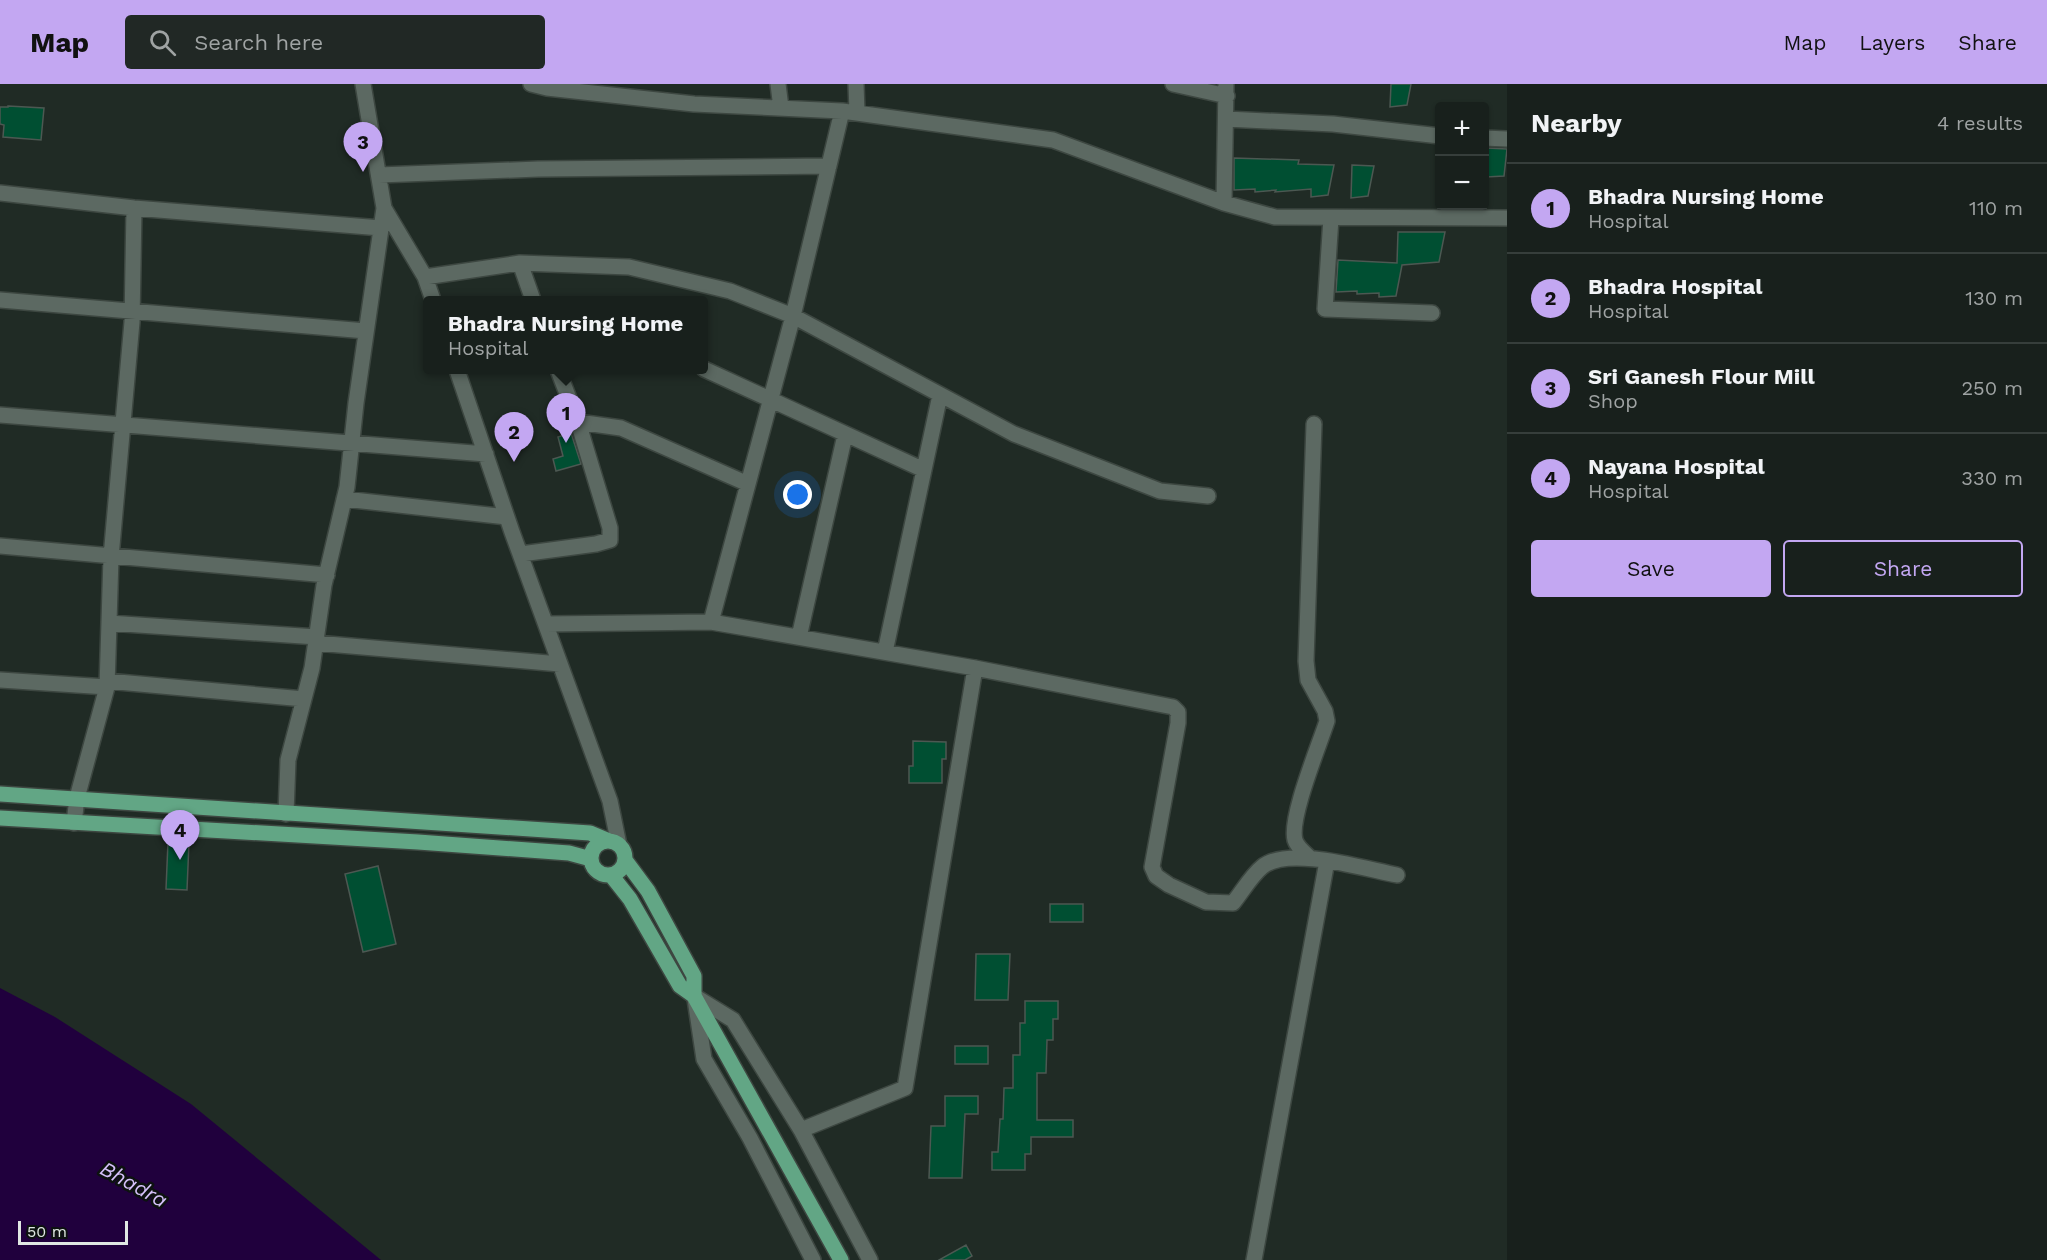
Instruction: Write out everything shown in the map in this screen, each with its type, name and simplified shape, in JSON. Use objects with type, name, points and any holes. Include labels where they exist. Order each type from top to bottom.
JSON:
[{"type":"main road","points":[[0,794],[590,833],[622,849],[625,860],[648,891],[694,976],[694,996]]},
{"type":"main road","points":[[0,818],[430,843],[569,853],[591,859]]},
{"type":"main road","points":[[614,843],[598,845],[591,859],[596,869],[600,873],[611,875],[620,870],[625,860]]},
{"type":"main road","points":[[611,875],[630,899],[680,986],[694,996],[841,1260]]},
{"type":"street","points":[[286,814],[288,760],[312,668],[327,575],[344,499],[384,208],[363,84]]},
{"type":"street","points":[[531,84],[694,105],[849,112],[1053,140],[1224,203],[1275,217],[1507,218]]},
{"type":"street","points":[[778,84],[781,108]]},
{"type":"street","points":[[711,621],[793,316],[829,166],[849,112],[856,84]]},
{"type":"street","points":[[1173,84],[1226,90],[1224,203]]},
{"type":"street","points":[[1226,120],[1333,124],[1435,135]]},
{"type":"street","points":[[1489,138],[1507,139]]},
{"type":"street","points":[[379,175],[538,169],[829,166]]},
{"type":"street","points":[[0,193],[134,208],[381,228]]},
{"type":"street","points":[[74,823],[77,798],[107,684],[111,557],[132,311],[134,208]]},
{"type":"street","points":[[384,208],[425,277],[432,296]]},
{"type":"street","points":[[1330,218],[1325,309],[1432,313]]},
{"type":"street","points":[[520,263],[532,296]]},
{"type":"street","points":[[425,277],[520,263],[629,267],[730,291],[793,316],[1014,434],[1160,490],[1208,496]]},
{"type":"street","points":[[0,300],[366,331]]},
{"type":"street","points":[[708,371],[924,470]]},
{"type":"street","points":[[459,374],[507,517],[610,801],[614,843]]},
{"type":"street","points":[[521,554],[610,540],[610,528],[578,422],[560,374]]},
{"type":"street","points":[[885,652],[940,394]]},
{"type":"street","points":[[0,415],[486,454]]},
{"type":"street","points":[[578,422],[621,428],[748,484]]},
{"type":"street","points":[[1310,858],[1296,843],[1294,831],[1298,809],[1328,721],[1308,680],[1306,661],[1314,424]]},
{"type":"street","points":[[799,637],[845,435]]},
{"type":"street","points":[[344,499],[507,517]]},
{"type":"street","points":[[0,546],[327,575]]},
{"type":"street","points":[[546,624],[711,621],[975,668],[1173,707],[1178,712],[1178,723],[1152,867],[1156,876],[1169,885],[1206,902],[1233,903],[1261,868],[1272,860],[1286,857],[1310,858],[1397,875]]},
{"type":"street","points":[[109,623],[316,640],[560,664]]},
{"type":"street","points":[[801,1130],[905,1088],[975,668]]},
{"type":"street","points":[[0,680],[107,684],[304,699]]},
{"type":"street","points":[[1254,1260],[1327,861]]},
{"type":"street","points":[[694,996],[733,1020],[801,1130],[870,1260]]},
{"type":"street","points":[[694,996],[704,1059],[750,1138],[813,1260]]},
{"type":"water","name":"Bhadra","points":[[0,988],[55,1017],[191,1104],[381,1260],[0,1260]]},
{"type":"building","points":[[1391,84],[1411,84],[1407,105],[1390,107]]},
{"type":"building","points":[[0,107],[44,108],[41,140],[3,137],[4,125],[0,124]]},
{"type":"building","points":[[1489,148],[1507,149],[1504,176],[1489,177]]},
{"type":"building","points":[[1234,158],[1299,160],[1298,164],[1334,165],[1328,195],[1311,197],[1311,189],[1275,192],[1276,190],[1255,192],[1255,189],[1234,190]]},
{"type":"building","points":[[1352,165],[1374,166],[1368,196],[1351,198]]},
{"type":"building","points":[[1398,232],[1445,232],[1439,262],[1402,265],[1396,296],[1379,297],[1379,293],[1357,294],[1357,291],[1336,292],[1338,260],[1397,263]]},
{"type":"building","points":[[571,433],[581,464],[556,471],[553,459],[563,456],[558,437]]},
{"type":"building","points":[[913,741],[946,742],[946,759],[942,759],[942,783],[909,783],[909,766],[913,766]]},
{"type":"building","points":[[177,840],[189,842],[187,890],[166,889],[168,842]]},
{"type":"building","points":[[378,866],[396,944],[363,952],[345,874]]},
{"type":"building","points":[[1050,904],[1083,904],[1083,922],[1050,922]]},
{"type":"building","points":[[976,954],[1010,954],[1008,1000],[975,1000]]},
{"type":"building","points":[[1025,1001],[1058,1001],[1058,1019],[1053,1019],[1053,1040],[1047,1040],[1046,1073],[1037,1073],[1037,1120],[1073,1120],[1073,1137],[1031,1137],[1031,1154],[1025,1154],[1025,1170],[992,1170],[992,1152],[998,1152],[1000,1119],[1003,1119],[1004,1088],[1013,1088],[1013,1055],[1020,1055],[1020,1023],[1025,1023]]},
{"type":"building","points":[[955,1046],[988,1046],[988,1064],[955,1064]]},
{"type":"building","points":[[945,1096],[978,1096],[978,1114],[965,1114],[962,1178],[929,1178],[931,1126],[945,1126]]},
{"type":"building","points":[[966,1245],[972,1256],[965,1260],[939,1260]]},
{"type":"place","name":"Sri Ganesh Flour Mill","points":[[363,172]]},
{"type":"place","name":"Bhadra Nursing Home","points":[[566,443]]},
{"type":"place","name":"Bhadra Hospital","points":[[514,462]]},
{"type":"place","name":"Nayana Hospital","points":[[180,860]]}]
